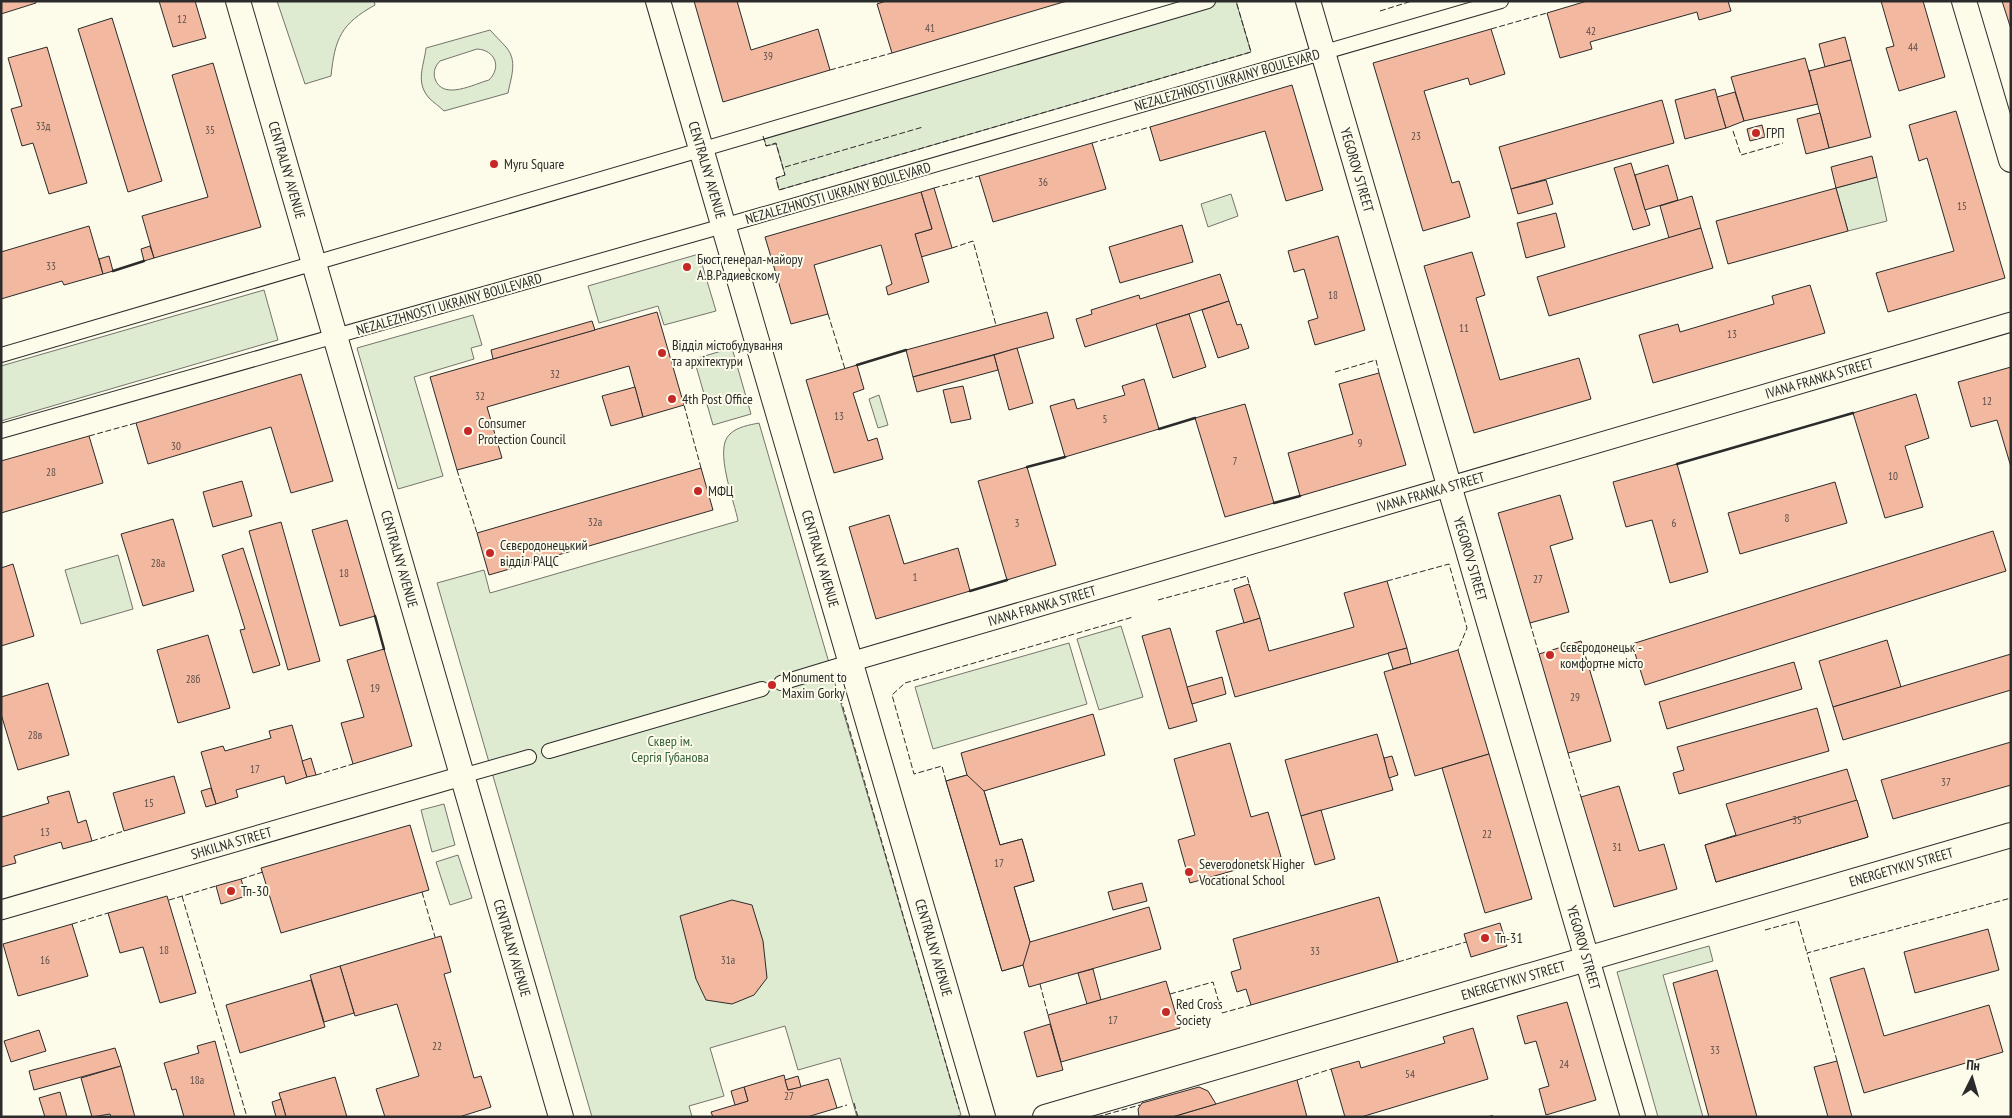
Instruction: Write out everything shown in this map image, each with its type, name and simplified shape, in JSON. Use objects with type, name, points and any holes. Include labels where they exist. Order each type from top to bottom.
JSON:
[{"type":"street","name":"CENTRALNY AVENUE","points":[[238,1],[561,1117]]},
{"type":"street","name":"CENTRALNY AVENUE","points":[[658,1],[983,1117]]},
{"type":"street","points":[[1,355],[1208,1]]},
{"type":"street","name":"YEGOROV STREET","points":[[1308,1],[1633,1117]]},
{"type":"street","name":"NEZALEZHNOSTI UKRAINY BOULEVARD","points":[[1,431],[723,226],[1501,1]]},
{"type":"street","points":[[1964,1],[2011,160]]},
{"type":"street","name":"IVANA FRANKA STREET","points":[[850,662],[2011,322]]},
{"type":"street","points":[[781,683],[850,662]]},
{"type":"street","points":[[549,750],[762,689]]},
{"type":"street","points":[[462,776],[529,756]]},
{"type":"street","name":"SHKILNA STREET","points":[[1,910],[462,776]]},
{"type":"street","name":"ENERGETYKIV STREET","points":[[1045,1117],[2011,836]]},
{"type":"green space","points":[[277,1],[374,1],[375,5],[354,19],[342,33],[335,52],[331,76],[305,84]]},
{"type":"green space","points":[[1217,1],[1236,1],[1251,52],[779,190],[776,178],[785,175],[776,144],[766,146],[763,134]]},
{"type":"green space","points":[[490,30],[510,52],[512,58],[513,69],[508,93],[444,111],[429,98],[422,86],[421,80],[426,48]],"holes":[[[477,49],[488,52],[495,60],[495,70],[489,80],[452,90],[439,86],[434,74],[440,61]]]},
{"type":"green space","points":[[1877,177],[1887,221],[1848,231],[1836,188]]},
{"type":"green space","points":[[1231,194],[1238,216],[1208,227],[1201,204]]},
{"type":"green space","points":[[699,254],[716,311],[664,325],[658,306],[599,323],[588,286]]},
{"type":"green space","points":[[264,290],[278,340],[1,421],[1,366]]},
{"type":"green space","points":[[473,315],[482,345],[471,348],[474,359],[414,377],[443,476],[398,489],[357,348]]},
{"type":"green space","points":[[732,348],[751,414],[713,425],[694,359]]},
{"type":"green space","points":[[879,395],[888,425],[878,428],[869,399]]},
{"type":"green space","name":"Сквер ім. Сергія Губанова","points":[[759,423],[961,1115],[954,1117],[857,1117],[840,1058],[798,1070],[785,1026],[710,1048],[724,1096],[689,1106],[692,1117],[592,1117],[437,583],[484,570],[490,593],[738,521],[726,476],[724,463],[725,441],[736,430]]},
{"type":"green space","points":[[118,555],[133,609],[81,624],[65,570]]},
{"type":"green space","points":[[1121,626],[1143,697],[1099,710],[1077,639]]},
{"type":"green space","points":[[1069,643],[1087,704],[933,749],[915,687]]},
{"type":"green space","points":[[444,804],[455,845],[432,852],[421,810]]},
{"type":"green space","points":[[458,855],[472,898],[450,905],[436,862]]},
{"type":"green space","points":[[1709,946],[1713,961],[1663,975],[1703,1117],[1658,1117],[1617,972]]},
{"type":"building","points":[[1,1],[36,1],[36,3],[1,14]]},
{"type":"building","points":[[159,1],[195,1],[206,38],[173,47]]},
{"type":"building","points":[[694,1],[737,1],[751,50],[818,29],[830,70],[723,102]]},
{"type":"building","points":[[886,1],[1059,1],[1060,3],[892,53],[877,4]]},
{"type":"building","points":[[1587,1],[1728,1],[1731,11],[1699,20],[1697,12],[1590,42],[1592,49],[1560,58],[1547,13]]},
{"type":"building","points":[[1881,1],[1923,1],[1945,77],[1899,91],[1886,48],[1894,46]]},
{"type":"building","points":[[2002,1],[2011,1],[2011,29]]},
{"type":"building","points":[[112,18],[162,181],[128,192],[78,29]]},
{"type":"building","points":[[1491,29],[1505,74],[1470,85],[1468,78],[1424,91],[1452,183],[1459,181],[1470,217],[1423,231],[1373,63]]},
{"type":"building","points":[[1845,37],[1851,60],[1825,67],[1819,44]]},
{"type":"building","points":[[47,47],[87,183],[49,194],[33,143],[22,146],[11,109],[22,106],[8,58]]},
{"type":"building","points":[[1805,58],[1818,104],[1744,121],[1731,77]]},
{"type":"building","points":[[1851,60],[1871,137],[1829,148],[1809,71]]},
{"type":"building","points":[[213,63],[261,227],[154,258],[142,216],[208,197],[172,75]]},
{"type":"building","points":[[1292,85],[1323,190],[1286,201],[1265,131],[1160,161],[1150,127]]},
{"type":"building","points":[[1715,89],[1726,128],[1685,139],[1675,100]]},
{"type":"building","points":[[1735,92],[1744,121],[1726,128],[1717,97]]},
{"type":"building","points":[[1662,100],[1674,143],[1511,189],[1499,147]]},
{"type":"building","points":[[1956,111],[2005,278],[1888,312],[1876,273],[1954,251],[1927,158],[1919,161],[1909,125]]},
{"type":"building","points":[[1820,113],[1829,148],[1806,154],[1797,119]]},
{"type":"building","name":"ГРП","points":[[1762,125],[1765,137],[1750,141],[1747,129]]},
{"type":"building","points":[[1092,143],[1106,189],[993,222],[979,176]]},
{"type":"building","points":[[1872,156],[1877,177],[1836,188],[1831,167]]},
{"type":"building","points":[[1631,163],[1650,225],[1633,230],[1614,168]]},
{"type":"building","points":[[1668,165],[1678,200],[1645,210],[1635,175]]},
{"type":"building","points":[[1546,180],[1553,204],[1518,214],[1511,189]]},
{"type":"building","points":[[934,188],[952,248],[921,257],[915,234],[932,229],[921,192]]},
{"type":"building","points":[[1836,188],[1848,231],[1728,264],[1716,221]]},
{"type":"building","points":[[921,192],[932,229],[915,234],[929,282],[888,295],[886,287],[892,284],[881,245],[814,265],[828,314],[791,324],[765,237]]},
{"type":"building","points":[[1692,196],[1701,228],[1669,238],[1660,206]]},
{"type":"building","points":[[1556,213],[1565,247],[1526,258],[1517,223]]},
{"type":"building","points":[[1182,225],[1193,262],[1120,283],[1109,247]]},
{"type":"building","points":[[89,226],[103,274],[64,285],[62,281],[1,299],[1,252]]},
{"type":"building","points":[[1701,228],[1713,268],[1549,316],[1537,277]]},
{"type":"building","points":[[1338,236],[1365,330],[1315,345],[1308,321],[1318,318],[1304,269],[1294,272],[1288,251]]},
{"type":"building","points":[[150,246],[154,258],[144,261],[141,249]]},
{"type":"building","points":[[1472,252],[1485,295],[1476,298],[1500,380],[1579,358],[1591,399],[1474,433],[1424,266]]},
{"type":"building","points":[[109,256],[113,271],[103,274],[99,259]]},
{"type":"building","points":[[1220,274],[1229,301],[1085,347],[1076,319],[1092,314],[1091,310],[1139,295],[1140,299]]},
{"type":"building","points":[[1810,285],[1825,333],[1653,383],[1639,335],[1678,324],[1680,332],[1774,304],[1772,296]]},
{"type":"building","points":[[1229,301],[1237,325],[1241,324],[1249,348],[1218,358],[1202,310]]},
{"type":"building","points":[[657,312],[684,405],[643,417],[629,366],[487,407],[502,458],[457,470],[430,377]]},
{"type":"building","points":[[1047,312],[1054,338],[913,377],[906,350]]},
{"type":"building","points":[[1189,314],[1206,367],[1173,378],[1156,324]]},
{"type":"building","points":[[592,321],[595,330],[493,359],[491,350]]},
{"type":"building","points":[[1017,348],[1033,403],[1009,410],[994,355]]},
{"type":"building","points":[[994,355],[998,370],[917,392],[913,377]]},
{"type":"building","points":[[857,365],[864,389],[853,393],[868,441],[877,438],[883,459],[834,473],[806,380]]},
{"type":"building","points":[[2011,367],[2011,467],[1997,420],[1971,427],[1958,382]]},
{"type":"building","points":[[1379,373],[1406,465],[1300,496],[1288,453],[1353,434],[1339,384]]},
{"type":"building","points":[[301,374],[333,481],[291,493],[271,427],[148,464],[136,423]]},
{"type":"building","points":[[1144,379],[1159,429],[1065,457],[1050,406],[1074,399],[1077,409],[1084,407],[1125,395],[1122,386]]},
{"type":"building","points":[[963,386],[971,419],[951,423],[943,390]]},
{"type":"building","points":[[635,387],[643,417],[611,426],[602,396]]},
{"type":"building","points":[[1916,394],[1929,438],[1905,446],[1923,507],[1885,518],[1853,413]]},
{"type":"building","points":[[1245,404],[1274,503],[1225,517],[1195,418]]},
{"type":"building","points":[[89,436],[103,483],[1,513],[1,461]]},
{"type":"building","points":[[1677,464],[1708,572],[1670,583],[1652,520],[1626,527],[1613,482]]},
{"type":"building","points":[[1027,467],[1056,565],[1007,580],[978,481]]},
{"type":"building","points":[[701,468],[713,510],[489,575],[477,533]]},
{"type":"building","points":[[242,481],[252,516],[213,527],[203,492]]},
{"type":"building","points":[[1835,482],[1847,523],[1740,554],[1728,513]]},
{"type":"building","points":[[1560,495],[1573,539],[1550,546],[1569,612],[1530,623],[1498,513]]},
{"type":"building","points":[[889,515],[904,564],[958,548],[970,591],[876,619],[849,527]]},
{"type":"building","points":[[173,519],[194,591],[143,606],[121,534]]},
{"type":"building","points":[[347,520],[375,616],[340,626],[312,530]]},
{"type":"building","points":[[281,522],[320,661],[288,670],[249,531]]},
{"type":"building","points":[[1993,531],[2006,571],[1645,685],[1632,644]]},
{"type":"building","points":[[243,548],[280,665],[253,673],[240,630],[245,629],[222,555]]},
{"type":"building","points":[[13,564],[34,636],[1,646],[1,568]]},
{"type":"building","points":[[1387,581],[1407,648],[1235,697],[1216,631],[1260,618],[1269,651],[1354,627],[1344,593]]},
{"type":"building","points":[[1249,584],[1260,618],[1244,623],[1234,589]]},
{"type":"building","points":[[1170,628],[1197,721],[1169,729],[1142,636]]},
{"type":"building","points":[[208,635],[230,708],[178,723],[157,650]]},
{"type":"building","points":[[1887,640],[1901,687],[1833,707],[1819,661]]},
{"type":"building","points":[[1581,641],[1611,741],[1568,753],[1539,654]]},
{"type":"building","points":[[1407,648],[1411,664],[1393,669],[1388,653]]},
{"type":"building","points":[[384,649],[412,746],[353,764],[341,723],[364,717],[347,660]]},
{"type":"building","points":[[1458,650],[1489,754],[1415,776],[1384,672]]},
{"type":"building","points":[[2011,654],[2011,690],[1843,740],[1833,707]]},
{"type":"building","points":[[1794,662],[1802,689],[1667,729],[1659,702]]},
{"type":"building","points":[[1222,677],[1226,694],[1192,704],[1187,687]]},
{"type":"building","points":[[48,683],[69,755],[18,770],[1,714],[1,697]]},
{"type":"building","points":[[1817,708],[1829,751],[1679,794],[1673,773],[1684,770],[1677,747]]},
{"type":"building","points":[[1093,714],[1105,755],[984,791],[1000,845],[1022,839],[1034,881],[1014,887],[1030,942],[1149,907],[1161,949],[1029,987],[1023,965],[1002,971],[946,781],[967,775],[961,753]]},
{"type":"building","points":[[292,725],[307,777],[286,784],[284,776],[236,790],[238,797],[216,804],[201,752],[223,746],[225,751],[271,738],[269,731]]},
{"type":"building","points":[[1377,734],[1393,790],[1301,816],[1285,760]]},
{"type":"building","points":[[2011,742],[2011,785],[1893,819],[1881,780]]},
{"type":"building","points":[[1230,743],[1251,817],[1268,812],[1281,857],[1190,883],[1178,840],[1195,835],[1174,759]]},
{"type":"building","points":[[1489,754],[1532,899],[1485,913],[1442,768]]},
{"type":"building","points":[[1392,756],[1398,775],[1389,778],[1384,758]]},
{"type":"building","points":[[311,758],[316,775],[307,777],[302,761]]},
{"type":"building","points":[[1847,769],[1868,837],[1716,882],[1705,845],[1736,835],[1726,804]]},
{"type":"building","points":[[967,775],[984,791],[1000,845],[1022,839],[1034,881],[1014,887],[1030,942],[1023,965],[1002,971],[946,781]]},
{"type":"building","points":[[174,776],[185,813],[124,831],[113,793]]},
{"type":"building","points":[[1619,786],[1639,851],[1664,844],[1677,889],[1614,907],[1581,797]]},
{"type":"building","points":[[211,788],[216,804],[206,807],[201,791]]},
{"type":"building","points":[[69,791],[78,823],[86,820],[92,841],[63,849],[61,842],[14,856],[16,863],[1,867],[1,814],[2,817],[49,803],[47,797]]},
{"type":"building","points":[[1857,800],[1868,837],[1716,882],[1705,845]]},
{"type":"building","points":[[1321,810],[1335,859],[1315,865],[1301,816]]},
{"type":"building","points":[[410,825],[429,890],[281,933],[261,868]]},
{"type":"building","name":"Тп-30","points":[[241,879],[246,896],[221,904],[216,886]]},
{"type":"building","points":[[1142,883],[1147,901],[1113,910],[1108,892]]},
{"type":"building","points":[[167,896],[196,993],[160,1003],[143,947],[120,953],[108,913]]},
{"type":"building","points":[[1379,897],[1398,962],[1251,1005],[1246,989],[1237,992],[1231,972],[1241,969],[1233,939]]},
{"type":"building","points":[[732,900],[752,905],[763,941],[767,978],[754,995],[732,1004],[706,1000],[696,979],[680,916]]},
{"type":"building","name":"Тп-31","points":[[1500,923],[1507,946],[1471,957],[1464,934]]},
{"type":"building","points":[[72,924],[88,976],[18,996],[3,944]]},
{"type":"building","points":[[1988,929],[1999,970],[1915,993],[1904,952]]},
{"type":"building","points":[[441,936],[451,972],[444,974],[474,1078],[481,1076],[491,1107],[459,1117],[385,1117],[376,1089],[419,1076],[397,1004],[355,1016],[340,966]]},
{"type":"building","points":[[340,966],[354,1013],[324,1022],[310,975]]},
{"type":"building","points":[[1864,968],[1884,1036],[1989,1005],[2003,1052],[1864,1093],[1830,978]]},
{"type":"building","points":[[1093,969],[1101,1000],[1087,1004],[1078,973]]},
{"type":"building","points":[[1717,970],[1757,1117],[1709,1117],[1673,983]]},
{"type":"building","points":[[311,980],[325,1027],[240,1053],[226,1005]]},
{"type":"building","points":[[1166,981],[1180,1028],[1061,1062],[1048,1015]]},
{"type":"building","points":[[1567,1002],[1596,1100],[1546,1115],[1539,1089],[1549,1086],[1536,1041],[1525,1044],[1517,1016]]},
{"type":"building","points":[[1050,1024],[1063,1070],[1037,1077],[1024,1032]]},
{"type":"building","points":[[1473,1028],[1488,1079],[1361,1117],[1345,1117],[1331,1069],[1359,1061],[1361,1068],[1445,1043],[1443,1037]]},
{"type":"building","points":[[39,1030],[46,1051],[11,1062],[4,1041]]},
{"type":"building","points":[[215,1041],[235,1117],[184,1117],[176,1089],[172,1090],[164,1063],[199,1053],[197,1046]]},
{"type":"building","points":[[115,1048],[121,1066],[34,1090],[29,1071]]},
{"type":"building","points":[[1837,1061],[1852,1117],[1828,1117],[1814,1067]]},
{"type":"building","points":[[121,1066],[135,1117],[111,1117],[110,1114],[92,1117],[81,1078]]},
{"type":"building","points":[[784,1075],[788,1090],[828,1079],[837,1108],[807,1117],[713,1117],[711,1112],[748,1101],[744,1087]]},
{"type":"building","points":[[798,1076],[801,1087],[788,1090],[785,1080]]},
{"type":"building","points":[[335,1077],[347,1117],[286,1117],[279,1093]]},
{"type":"building","points":[[1297,1080],[1307,1117],[1172,1117],[1216,1104]]},
{"type":"building","points":[[744,1087],[748,1101],[735,1105],[731,1091]]},
{"type":"building","points":[[1199,1087],[1208,1091],[1216,1104],[1172,1117],[1139,1117],[1138,1109],[1142,1103]]},
{"type":"building","points":[[60,1092],[67,1117],[45,1117],[39,1098]]},
{"type":"building","points":[[281,1099],[286,1117],[276,1117],[272,1102]]},
{"type":"fence","points":[[1060,3],[1068,1]]},
{"type":"fence","points":[[763,136],[766,146],[776,143],[785,175],[776,178],[779,190],[1251,52],[1236,1]]},
{"type":"fence","points":[[1380,11],[1412,1]]},
{"type":"fence","points":[[1491,29],[1547,13]]},
{"type":"fence","points":[[830,70],[892,53]]},
{"type":"fence","points":[[785,167],[923,127]]},
{"type":"fence","points":[[1092,143],[1150,127]]},
{"type":"fence","points":[[1733,131],[1741,155],[1783,143]]},
{"type":"fence","points":[[934,188],[979,176]]},
{"type":"fence","points":[[952,248],[973,241],[996,325]]},
{"type":"fence","points":[[828,314],[845,369]]},
{"type":"fence","points":[[1335,372],[1376,360],[1379,373]]},
{"type":"fence","points":[[684,405],[701,468]]},
{"type":"fence","points":[[89,436],[136,423]]},
{"type":"fence","points":[[457,470],[477,533]]},
{"type":"fence","points":[[1387,581],[1449,564],[1467,628],[1458,650]]},
{"type":"fence","points":[[1158,600],[1247,576],[1250,587]]},
{"type":"fence","points":[[946,781],[942,766],[914,774],[892,695],[905,683],[1133,617]]},
{"type":"fence","points":[[1530,623],[1539,654]]},
{"type":"fence","points":[[838,690],[959,1109]]},
{"type":"fence","points":[[1568,753],[1581,797]]},
{"type":"fence","points":[[316,775],[353,764]]},
{"type":"fence","points":[[92,841],[124,831]]},
{"type":"fence","points":[[241,879],[263,872]]},
{"type":"fence","points":[[169,900],[216,886]]},
{"type":"fence","points":[[422,892],[435,937]]},
{"type":"fence","points":[[182,896],[247,1117]]},
{"type":"fence","points":[[1837,1061],[1807,953],[2011,898]]},
{"type":"fence","points":[[72,924],[108,913]]},
{"type":"fence","points":[[1765,930],[1798,921],[1807,953]]},
{"type":"fence","points":[[1398,962],[1466,942]]},
{"type":"fence","points":[[1170,994],[1213,982],[1222,1013],[1251,1005]]},
{"type":"fence","points":[[1040,984],[1048,1015]]},
{"type":"fence","points":[[1297,1080],[1331,1069]]},
{"type":"fence","points":[[854,1103],[858,1117]]},
{"type":"fence","points":[[837,1108],[847,1105]]},
{"type":"fence","points":[[1097,1117],[1140,1105]]},
{"type":"fence","points":[[1487,1117],[1494,1115]]},
{"type":"wall","points":[[113,271],[144,261]]},
{"type":"wall","points":[[857,365],[906,350]]},
{"type":"wall","points":[[1677,464],[1853,413]]},
{"type":"wall","points":[[1159,429],[1195,418]]},
{"type":"wall","points":[[1027,467],[1065,457]]},
{"type":"wall","points":[[1274,503],[1300,496]]},
{"type":"wall","points":[[970,591],[1007,580]]},
{"type":"wall","points":[[375,616],[384,649]]},
{"type":"place","name":"ГРП","points":[[1756,133]]},
{"type":"place","name":"Myru Square","points":[[494,164]]},
{"type":"place","name":"Бюст генерал-майору А.В.Радиевскому","points":[[687,267]]},
{"type":"place","name":"Відділ містобудування та архітектури","points":[[662,353]]},
{"type":"place","name":"4th Post Office","points":[[672,399]]},
{"type":"place","name":"Consumer Protection Council","points":[[468,431]]},
{"type":"place","name":"МФЦ","points":[[698,491]]},
{"type":"place","name":"Сєвєродонецький відділ РАЦС","points":[[490,553]]},
{"type":"place","name":"Сєвєродонецьк - комфортне місто","points":[[1550,655]]},
{"type":"place","name":"Monument to Maxim Gorky","points":[[772,685]]},
{"type":"place","name":"Severodonetsk Higher Vocational School","points":[[1189,872]]},
{"type":"place","name":"Тп-30","points":[[231,891]]},
{"type":"place","name":"Тп-31","points":[[1485,938]]},
{"type":"place","name":"Red Cross Society","points":[[1166,1012]]}]
